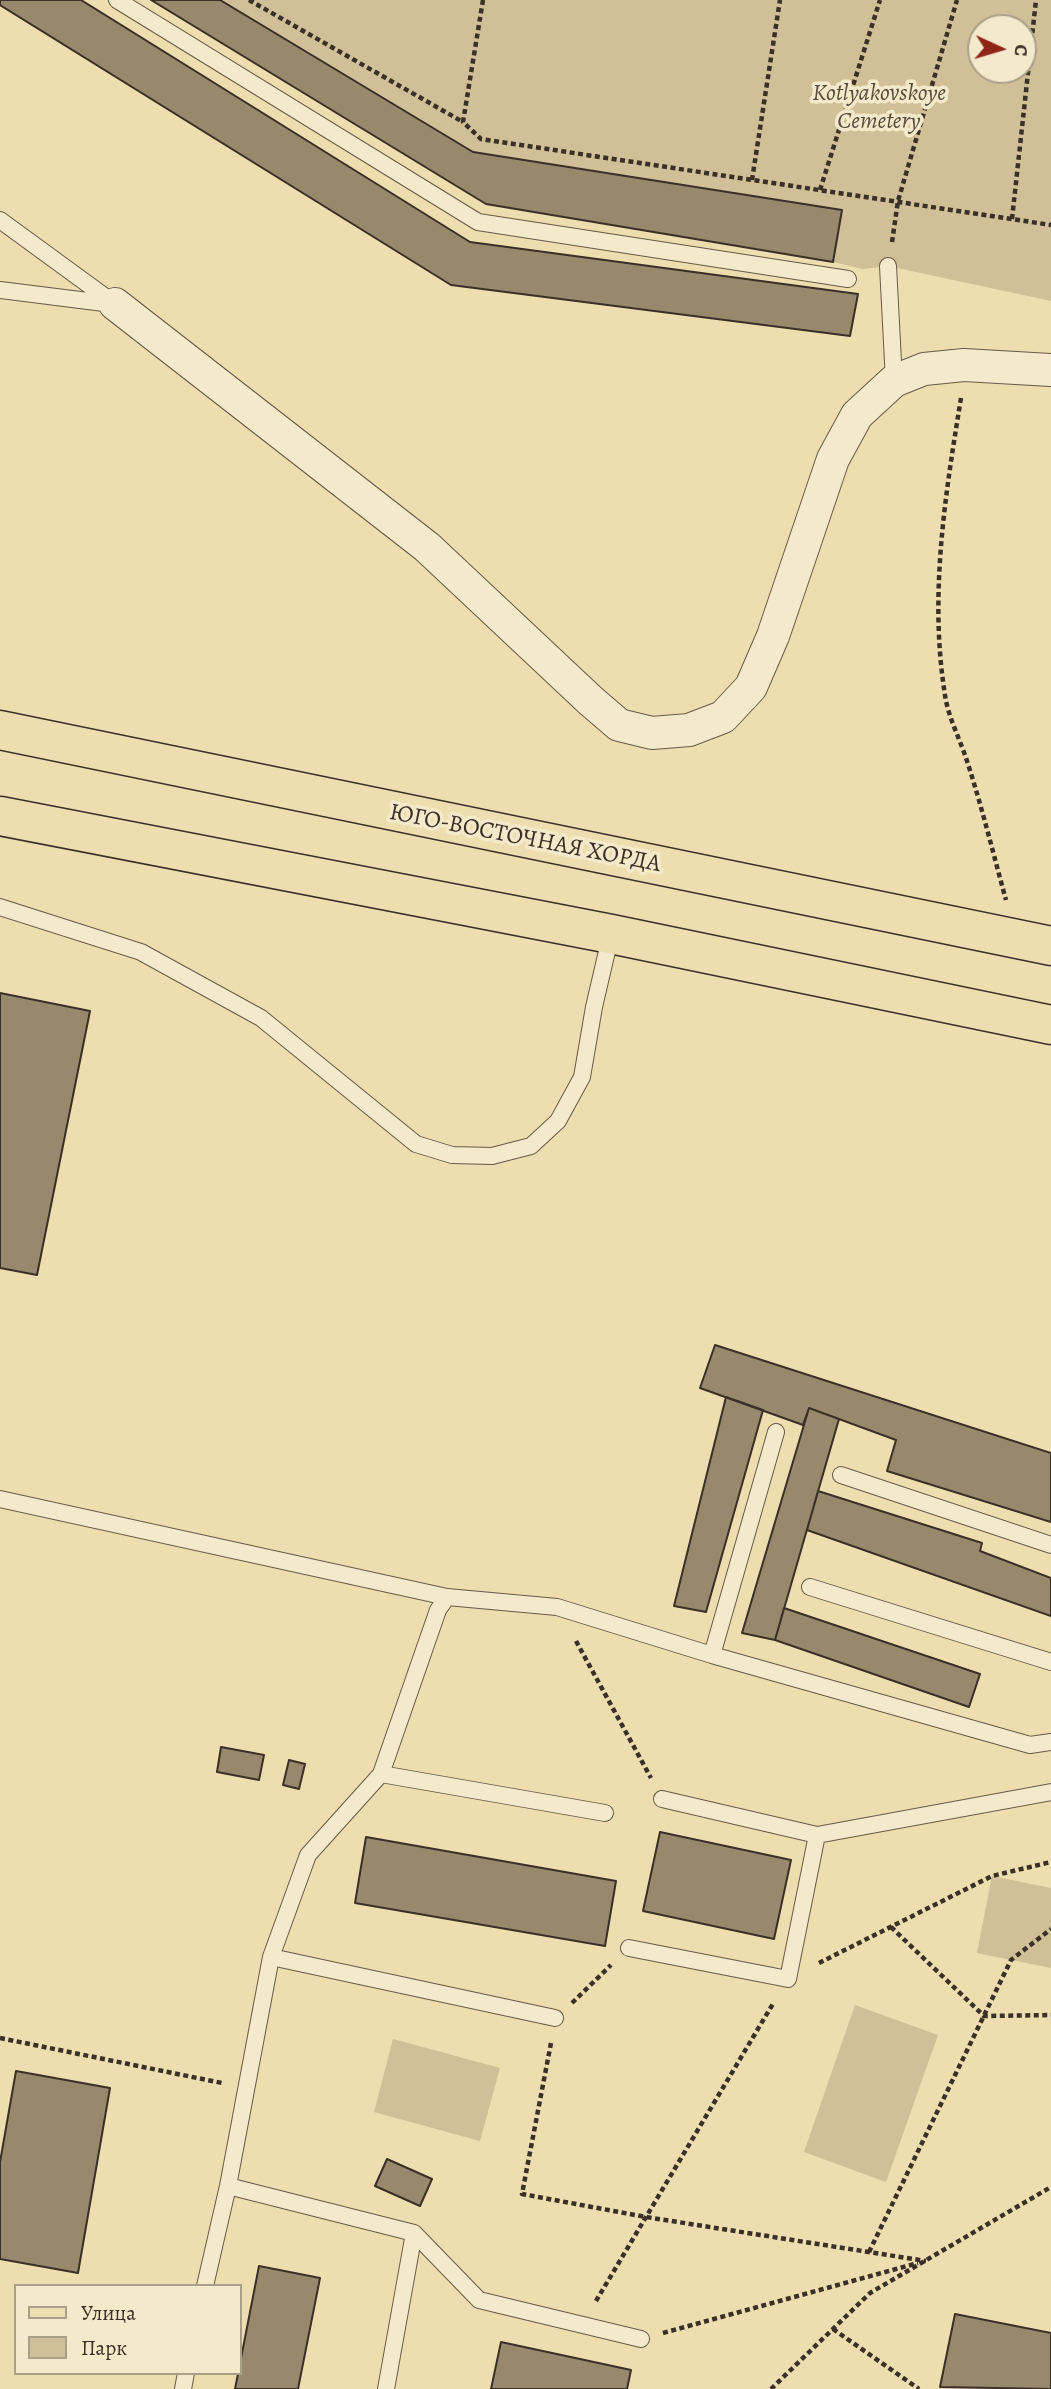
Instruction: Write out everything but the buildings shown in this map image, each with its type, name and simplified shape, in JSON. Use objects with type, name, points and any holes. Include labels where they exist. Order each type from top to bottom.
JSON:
[{"type":"main road","name":"ЮГО-ВОСТОЧНАЯ ХОРДА","points":[[0,730],[1051,946]]},
{"type":"main road","points":[[0,816],[611,934],[1051,1025]]},
{"type":"street","points":[[115,304],[427,547],[619,725],[652,733],[689,730],[723,718],[751,687],[774,636],[833,459],[857,415],[894,381],[924,369],[964,366],[1051,370]]},
{"type":"lane","points":[[117,0],[478,222],[848,279]]},
{"type":"lane","points":[[0,220],[115,304]]},
{"type":"lane","points":[[888,266],[894,381]]},
{"type":"lane","points":[[0,290],[115,304]]},
{"type":"lane","points":[[0,907],[153,958],[261,1018],[416,1144],[452,1155],[492,1156],[531,1146],[558,1121],[582,1077],[594,1007],[611,934]]},
{"type":"lane","points":[[712,1655],[776,1432]]},
{"type":"lane","points":[[841,1475],[1051,1545]]},
{"type":"lane","points":[[0,1499],[447,1597],[557,1607],[712,1655],[1030,1745],[1051,1742]]},
{"type":"lane","points":[[810,1587],[1051,1662]]},
{"type":"lane","points":[[205,2284],[228,2186],[271,1957],[308,1856],[381,1774],[438,1610],[447,1597]]},
{"type":"lane","points":[[381,1774],[605,1813]]},
{"type":"lane","points":[[662,1799],[817,1835],[1051,1792]]},
{"type":"lane","points":[[629,1948],[788,1979],[817,1835]]},
{"type":"lane","points":[[271,1957],[555,2018]]},
{"type":"lane","points":[[228,2186],[414,2233],[479,2300],[641,2339]]},
{"type":"lane","points":[[386,2389],[414,2233]]},
{"type":"path","points":[[249,0],[463,122],[481,139],[1051,225]]},
{"type":"path","points":[[463,122],[483,0]]},
{"type":"path","points":[[752,180],[780,0]]},
{"type":"path","points":[[820,190],[880,0]]},
{"type":"path","points":[[888,266],[898,201],[957,0]]},
{"type":"path","points":[[1012,219],[1036,0]]},
{"type":"path","points":[[963,387],[950,466],[937,585],[938,638],[945,699],[967,760],[1007,902]]},
{"type":"path","points":[[557,1607],[662,1799]]},
{"type":"path","points":[[582,2325],[788,1979],[992,1876],[1051,1862]]},
{"type":"path","points":[[891,1927],[984,2016],[1051,2015]]},
{"type":"path","points":[[869,2252],[1011,1960],[1051,1929]]},
{"type":"path","points":[[629,1948],[555,2018],[522,2194],[646,2217],[926,2261]]},
{"type":"path","points":[[0,2038],[247,2087]]},
{"type":"path","points":[[771,2389],[870,2293],[1051,2187]]},
{"type":"path","points":[[641,2339],[926,2261]]},
{"type":"path","points":[[833,2329],[919,2389]]},
{"type":"green space","name":"Kotlyakovskoye Cemetery","points":[[220,0],[1051,0],[1051,301],[888,266],[863,269],[833,262],[841,210],[473,152]]},
{"type":"green space","points":[[992,1876],[1051,1888],[1051,1968],[977,1953]]},
{"type":"green space","points":[[855,2005],[938,2035],[886,2182],[804,2152]]},
{"type":"green space","points":[[393,2039],[500,2068],[480,2141],[374,2112]]}]
